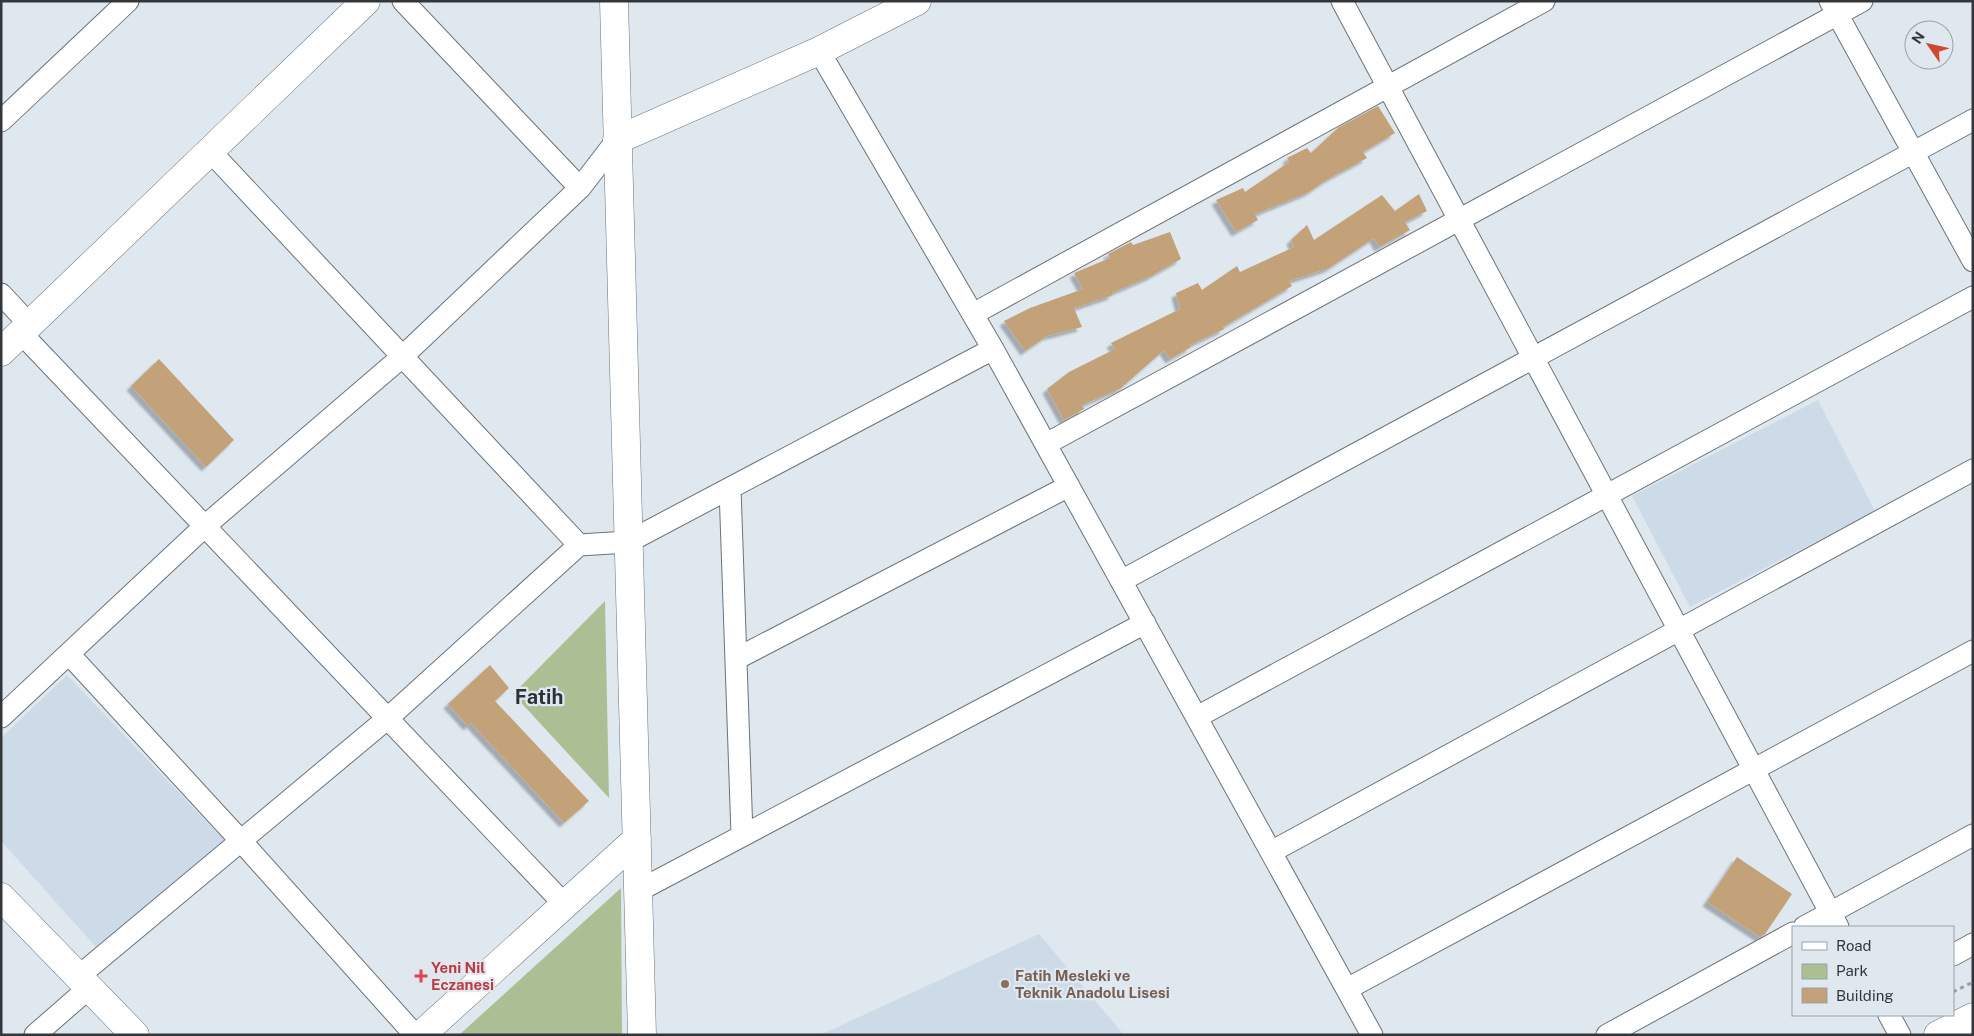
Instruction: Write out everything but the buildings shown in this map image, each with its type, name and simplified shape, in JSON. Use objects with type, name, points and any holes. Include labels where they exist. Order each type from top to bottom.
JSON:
[{"type":"street","points":[[1,121],[128,1]]},
{"type":"street","points":[[1,352],[366,1]]},
{"type":"street","points":[[403,1],[580,188]]},
{"type":"street","points":[[614,1],[642,1035]]},
{"type":"street","points":[[1,717],[205,526],[403,356],[580,188],[617,140],[819,51],[917,1]]},
{"type":"street","points":[[1342,1],[1834,920]]},
{"type":"street","points":[[973,314],[1544,1]]},
{"type":"street","points":[[1046,444],[1459,220],[1834,8],[1862,1]]},
{"type":"street","points":[[1834,8],[1973,260]]},
{"type":"street","points":[[819,51],[993,348],[1372,1035]]},
{"type":"street","points":[[1122,580],[1973,120]]},
{"type":"street","points":[[210,151],[579,545]]},
{"type":"street","points":[[1,294],[25,329],[205,526],[566,905]]},
{"type":"street","points":[[1197,717],[1973,297]]},
{"type":"street","points":[[35,1035],[84,981],[241,841],[388,718],[579,545],[628,542],[993,348]]},
{"type":"street","points":[[1271,852],[1973,470]]},
{"type":"street","points":[[736,658],[1069,486]]},
{"type":"street","points":[[730,488],[742,836]]},
{"type":"street","points":[[638,891],[1145,623]]},
{"type":"street","points":[[1347,990],[1973,651]]},
{"type":"street","points":[[69,654],[241,841],[415,1035]]},
{"type":"street","points":[[1808,926],[1834,920],[1973,835]]},
{"type":"street","points":[[421,1035],[637,839]]},
{"type":"street","points":[[1,897],[135,1035]]},
{"type":"street","points":[[1607,1035],[1792,934]]},
{"type":"street","points":[[1954,954],[1973,944]]},
{"type":"street","points":[[1890,1016],[1900,1035]]},
{"type":"street","points":[[1938,1035],[1973,1017]]},
{"type":"path","points":[[1954,992],[1973,982]]},
{"type":"shaded area","points":[[1818,400],[1875,511],[1690,607],[1632,496]]},
{"type":"shaded area","points":[[67,675],[224,840],[96,947],[1,841],[1,738]]},
{"type":"shaded area","name":"Fatih Mesleki ve Teknik Anadolu Lisesi","points":[[1039,934],[1124,1035],[820,1035]]},
{"type":"green space","points":[[605,601],[609,798],[513,694]]},
{"type":"green space","points":[[621,888],[622,1035],[459,1035]]},
{"type":"place","name":"Yeni Nil Eczanesi","points":[[421,976]]},
{"type":"place","name":"Fatih Mesleki ve Teknik Anadolu Lisesi","points":[[1005,984]]},
{"type":"district","name":"Fatih","points":[[539,697]]}]
